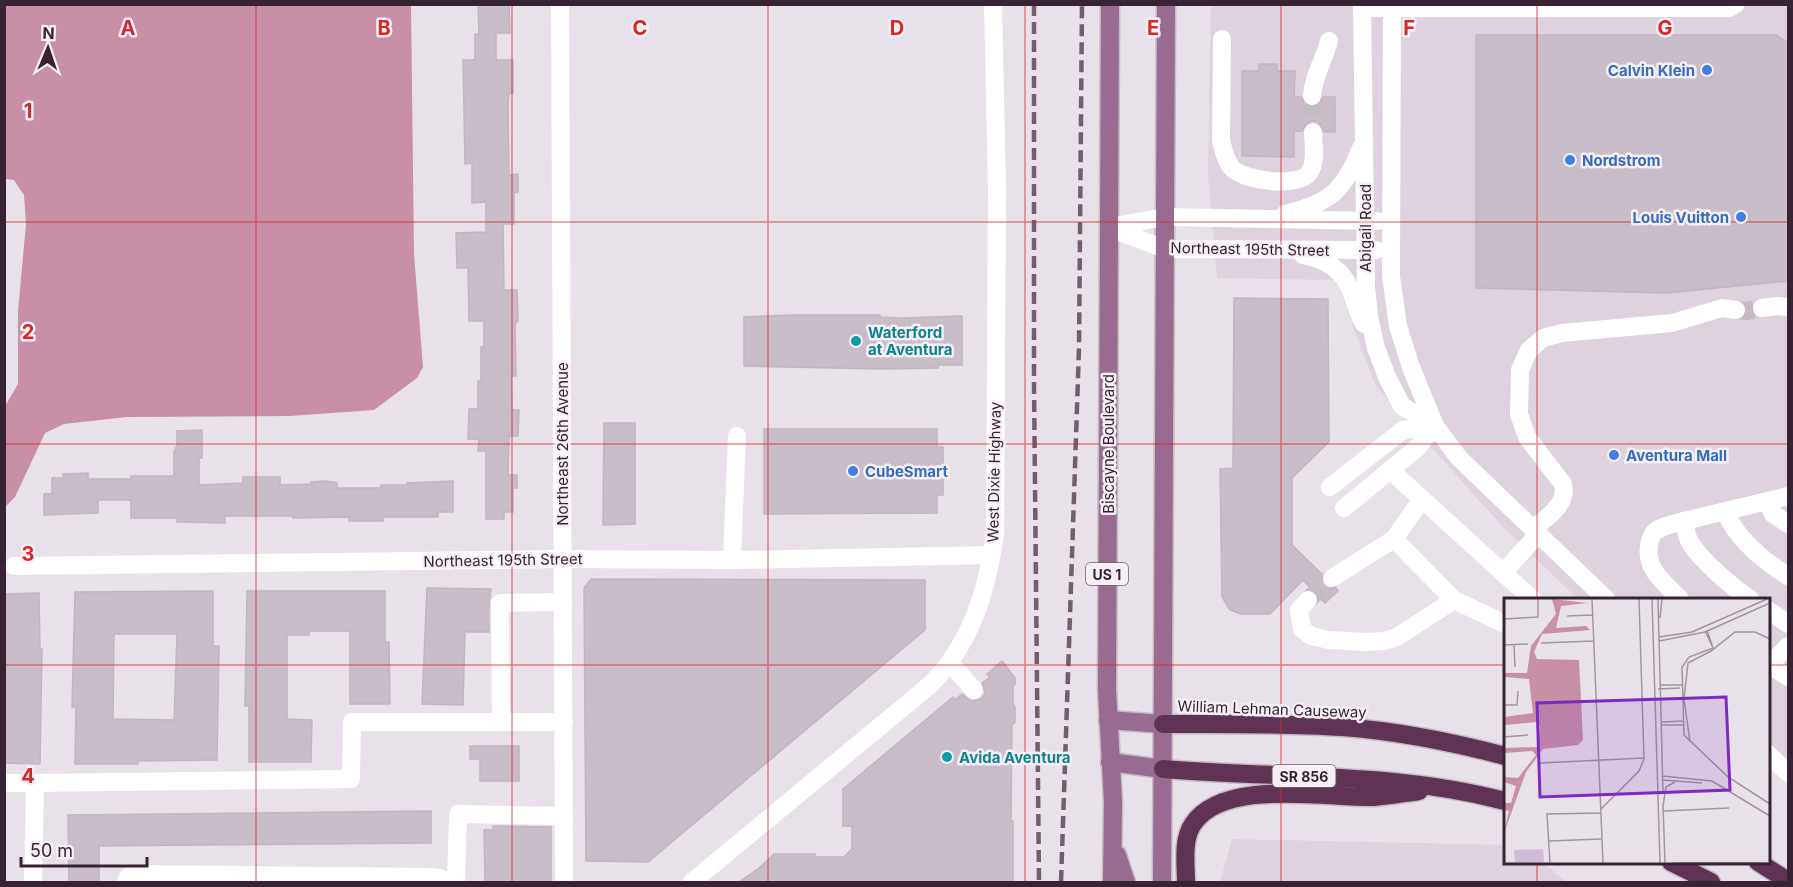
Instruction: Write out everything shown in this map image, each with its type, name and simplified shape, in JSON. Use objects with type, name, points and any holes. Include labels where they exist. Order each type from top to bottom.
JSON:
[{"type":"highway","name":"William Lehman Causeway","points":[[1163,724],[1287,724],[1343,727],[1429,738],[1504,756]]},
{"type":"highway","name":"SR 856","points":[[1162,769],[1346,777],[1445,788],[1504,801]]},
{"type":"highway","points":[[1186,882],[1186,838],[1193,824],[1204,813],[1236,798],[1296,794],[1374,797],[1445,788]]},
{"type":"highway","points":[[1675,863],[1712,882]]},
{"type":"highway","points":[[1761,863],[1788,881]]},
{"type":"main road","name":"Biscayne Boulevard","points":[[1110,4],[1107,677],[1112,882]]},
{"type":"main road","points":[[1162,882],[1166,4]]},
{"type":"main road","name":"William Lehman Causeway","points":[[1108,720],[1163,724]]},
{"type":"main road","name":"SR 856","points":[[1110,762],[1162,769]]},
{"type":"main road","points":[[1112,842],[1126,882]]},
{"type":"street","name":"Northeast 26th Avenue","points":[[560,4],[564,882]]},
{"type":"street","name":"West Dixie Highway","points":[[692,882],[930,685],[950,663],[965,639],[977,612],[995,534],[997,189],[993,4]]},
{"type":"street","points":[[1362,6],[1729,8],[1736,4]]},
{"type":"street","name":"Abigail Road","points":[[1362,6],[1366,287],[1375,340],[1387,376],[1402,406],[1435,426]]},
{"type":"street","name":"Abigail Road","points":[[1392,6],[1391,250],[1394,306],[1411,367],[1435,426],[1460,458],[1605,598]]},
{"type":"street","points":[[1222,39],[1221,140],[1224,154],[1231,167],[1243,176],[1255,180],[1297,180],[1308,176],[1313,166],[1312,132]]},
{"type":"street","points":[[1312,96],[1313,86],[1329,41]]},
{"type":"street","points":[[1363,42],[1391,42]]},
{"type":"street","points":[[1266,219],[1300,211],[1334,194],[1352,171],[1365,138]]},
{"type":"street","name":"Northeast 195th Street","points":[[1108,228],[1165,217],[1391,222]]},
{"type":"street","name":"Northeast 195th Street","points":[[1108,228],[1165,249],[1391,250]]},
{"type":"street","points":[[1269,250],[1312,257],[1326,262],[1338,271],[1349,285],[1359,316],[1375,340]]},
{"type":"street","points":[[1762,308],[1788,307]]},
{"type":"street","points":[[1503,573],[1535,531],[1563,501],[1565,493],[1563,484],[1527,437],[1519,414],[1520,370],[1529,350],[1543,338],[1562,333],[1672,323],[1722,308],[1736,309]]},
{"type":"street","points":[[1344,508],[1417,448],[1435,426]]},
{"type":"street","points":[[1330,487],[1403,430],[1435,426]]},
{"type":"street","points":[[732,560],[736,436]]},
{"type":"street","points":[[1390,470],[1531,598]]},
{"type":"street","points":[[1679,598],[1654,573],[1649,561],[1649,540],[1656,530],[1788,496]]},
{"type":"street","points":[[1332,578],[1394,539],[1422,499]]},
{"type":"street","points":[[1767,502],[1773,514],[1788,524]]},
{"type":"street","points":[[1725,512],[1730,524],[1742,539],[1766,561],[1788,576]]},
{"type":"street","points":[[1684,521],[1692,545],[1727,581],[1749,598]]},
{"type":"street","points":[[1394,539],[1454,600],[1504,624]]},
{"type":"street","name":"Northeast 195th Street","points":[[14,566],[563,559],[732,560],[992,555]]},
{"type":"street","points":[[1308,600],[1299,610],[1302,629],[1311,636],[1329,640],[1365,642],[1397,637],[1454,600]]},
{"type":"street","points":[[501,722],[500,603],[563,602]]},
{"type":"street","points":[[1769,611],[1788,624]]},
{"type":"street","points":[[1769,664],[1788,646]]},
{"type":"street","points":[[950,663],[974,690]]},
{"type":"street","points":[[1769,666],[1788,677]]},
{"type":"street","points":[[4,783],[351,779],[352,722],[564,722]]},
{"type":"street","points":[[1769,756],[1788,773]]},
{"type":"street","points":[[33,882],[35,783]]},
{"type":"street","points":[[456,882],[458,814],[564,816]]},
{"type":"street","points":[[126,882],[128,876],[136,874],[285,879],[441,880]]},
{"type":"shaded area","points":[[5,4],[411,5],[414,254],[423,367],[417,378],[374,410],[290,416],[127,417],[64,424],[45,433],[15,497],[5,507],[5,406],[18,384],[18,311],[26,224],[24,195],[14,180],[5,179]]},
{"type":"shaded area","name":"Aventura Mall","points":[[1211,5],[1788,5],[1788,779],[1769,763],[1769,598],[1577,598],[1502,526],[1375,385],[1336,280],[1217,278],[1208,175]]},
{"type":"shaded area","points":[[1232,839],[1504,845],[1504,863],[1544,863],[1566,882],[1220,882]]},
{"type":"building","points":[[478,4],[509,4],[510,33],[496,33],[496,60],[513,60],[513,93],[509,93],[508,105],[509,175],[518,174],[518,192],[514,193],[514,224],[503,224],[504,290],[517,290],[516,376],[511,376],[512,410],[519,410],[518,436],[509,436],[508,475],[517,475],[517,488],[513,488],[513,512],[504,512],[504,519],[486,519],[486,451],[478,451],[479,439],[468,439],[469,409],[478,409],[478,381],[481,381],[484,321],[469,321],[468,268],[457,268],[456,233],[486,232],[486,202],[472,203],[472,163],[465,164],[463,60],[475,60],[475,34],[479,34]]},
{"type":"building","name":"Nordstrom","points":[[1476,35],[1776,35],[1788,43],[1788,281],[1666,293],[1476,288]]},
{"type":"building","points":[[1259,64],[1277,64],[1277,71],[1295,71],[1294,97],[1301,97],[1306,105],[1316,106],[1321,103],[1323,97],[1335,97],[1335,132],[1324,132],[1319,122],[1312,121],[1307,123],[1302,131],[1294,131],[1294,157],[1242,156],[1242,71],[1259,71]]},
{"type":"building","points":[[1234,298],[1328,299],[1329,442],[1292,478],[1292,545],[1322,574],[1323,584],[1327,588],[1336,588],[1338,591],[1325,603],[1303,580],[1270,614],[1241,614],[1230,610],[1222,597],[1220,469],[1233,468]]},
{"type":"building","name":"Waterford at Aventura","points":[[880,315],[880,317],[902,318],[962,316],[962,365],[939,365],[938,368],[881,369],[744,366],[744,317]]},
{"type":"building","points":[[604,423],[635,423],[635,524],[603,525]]},
{"type":"building","name":"CubeSmart","points":[[764,429],[937,429],[937,447],[943,447],[943,495],[937,495],[937,513],[764,514]]},
{"type":"building","points":[[202,430],[199,485],[243,483],[243,477],[280,477],[280,485],[326,481],[337,483],[337,488],[381,488],[381,485],[453,481],[453,512],[438,512],[438,517],[383,517],[383,521],[349,521],[349,517],[225,516],[225,523],[177,522],[177,518],[131,518],[131,500],[98,500],[98,513],[44,515],[44,494],[52,494],[52,478],[63,478],[63,474],[88,473],[88,479],[174,476],[177,431]]},
{"type":"building","points":[[591,579],[925,580],[925,630],[648,862],[586,861],[584,588]]},
{"type":"building","points":[[427,588],[491,589],[489,632],[465,632],[463,705],[422,704]]},
{"type":"building","points":[[213,591],[213,646],[219,646],[217,760],[75,764],[76,707],[72,707],[75,592]],"holes":[[[114,634],[177,634],[174,720],[113,719]]]},
{"type":"building","points":[[247,591],[385,591],[385,642],[389,642],[390,704],[350,704],[350,631],[309,631],[309,635],[287,635],[287,719],[312,720],[311,762],[249,762],[249,706],[245,706]]},
{"type":"building","points":[[39,593],[40,649],[42,649],[40,764],[4,763],[4,594]]},
{"type":"building","name":"Avida Aventura","points":[[1002,661],[1015,678],[1011,821],[1013,821],[1013,882],[739,882],[774,854],[844,857],[852,849],[852,826],[843,826],[843,789],[953,697],[955,700],[962,694],[971,701],[981,699],[985,693],[982,683],[990,677],[987,674]]},
{"type":"building","points":[[470,746],[519,746],[519,781],[480,781],[480,759],[470,759]]},
{"type":"building","points":[[431,811],[431,843],[99,846],[99,882],[69,882],[68,815]]},
{"type":"building","points":[[493,826],[551,827],[551,882],[485,882],[484,830],[493,830]]},
{"type":"tunnel","points":[[1312,96],[1313,132]]},
{"type":"tunnel","points":[[1736,310],[1747,311],[1762,308]]},
{"type":"tunnel","points":[[1308,600],[1332,578]]},
{"type":"railway","points":[[1034,4],[1034,385],[1039,882]]},
{"type":"railway","points":[[1061,882],[1079,348],[1082,4]]},
{"type":"place","name":"Calvin Klein","points":[[1707,70]]},
{"type":"place","name":"Nordstrom","points":[[1570,160]]},
{"type":"place","name":"Louis Vuitton","points":[[1741,217]]},
{"type":"place","name":"Waterford at Aventura","points":[[856,341]]},
{"type":"place","name":"Aventura Mall","points":[[1614,455]]},
{"type":"place","name":"CubeSmart","points":[[853,471]]},
{"type":"place","name":"Avida Aventura","points":[[947,757]]}]
